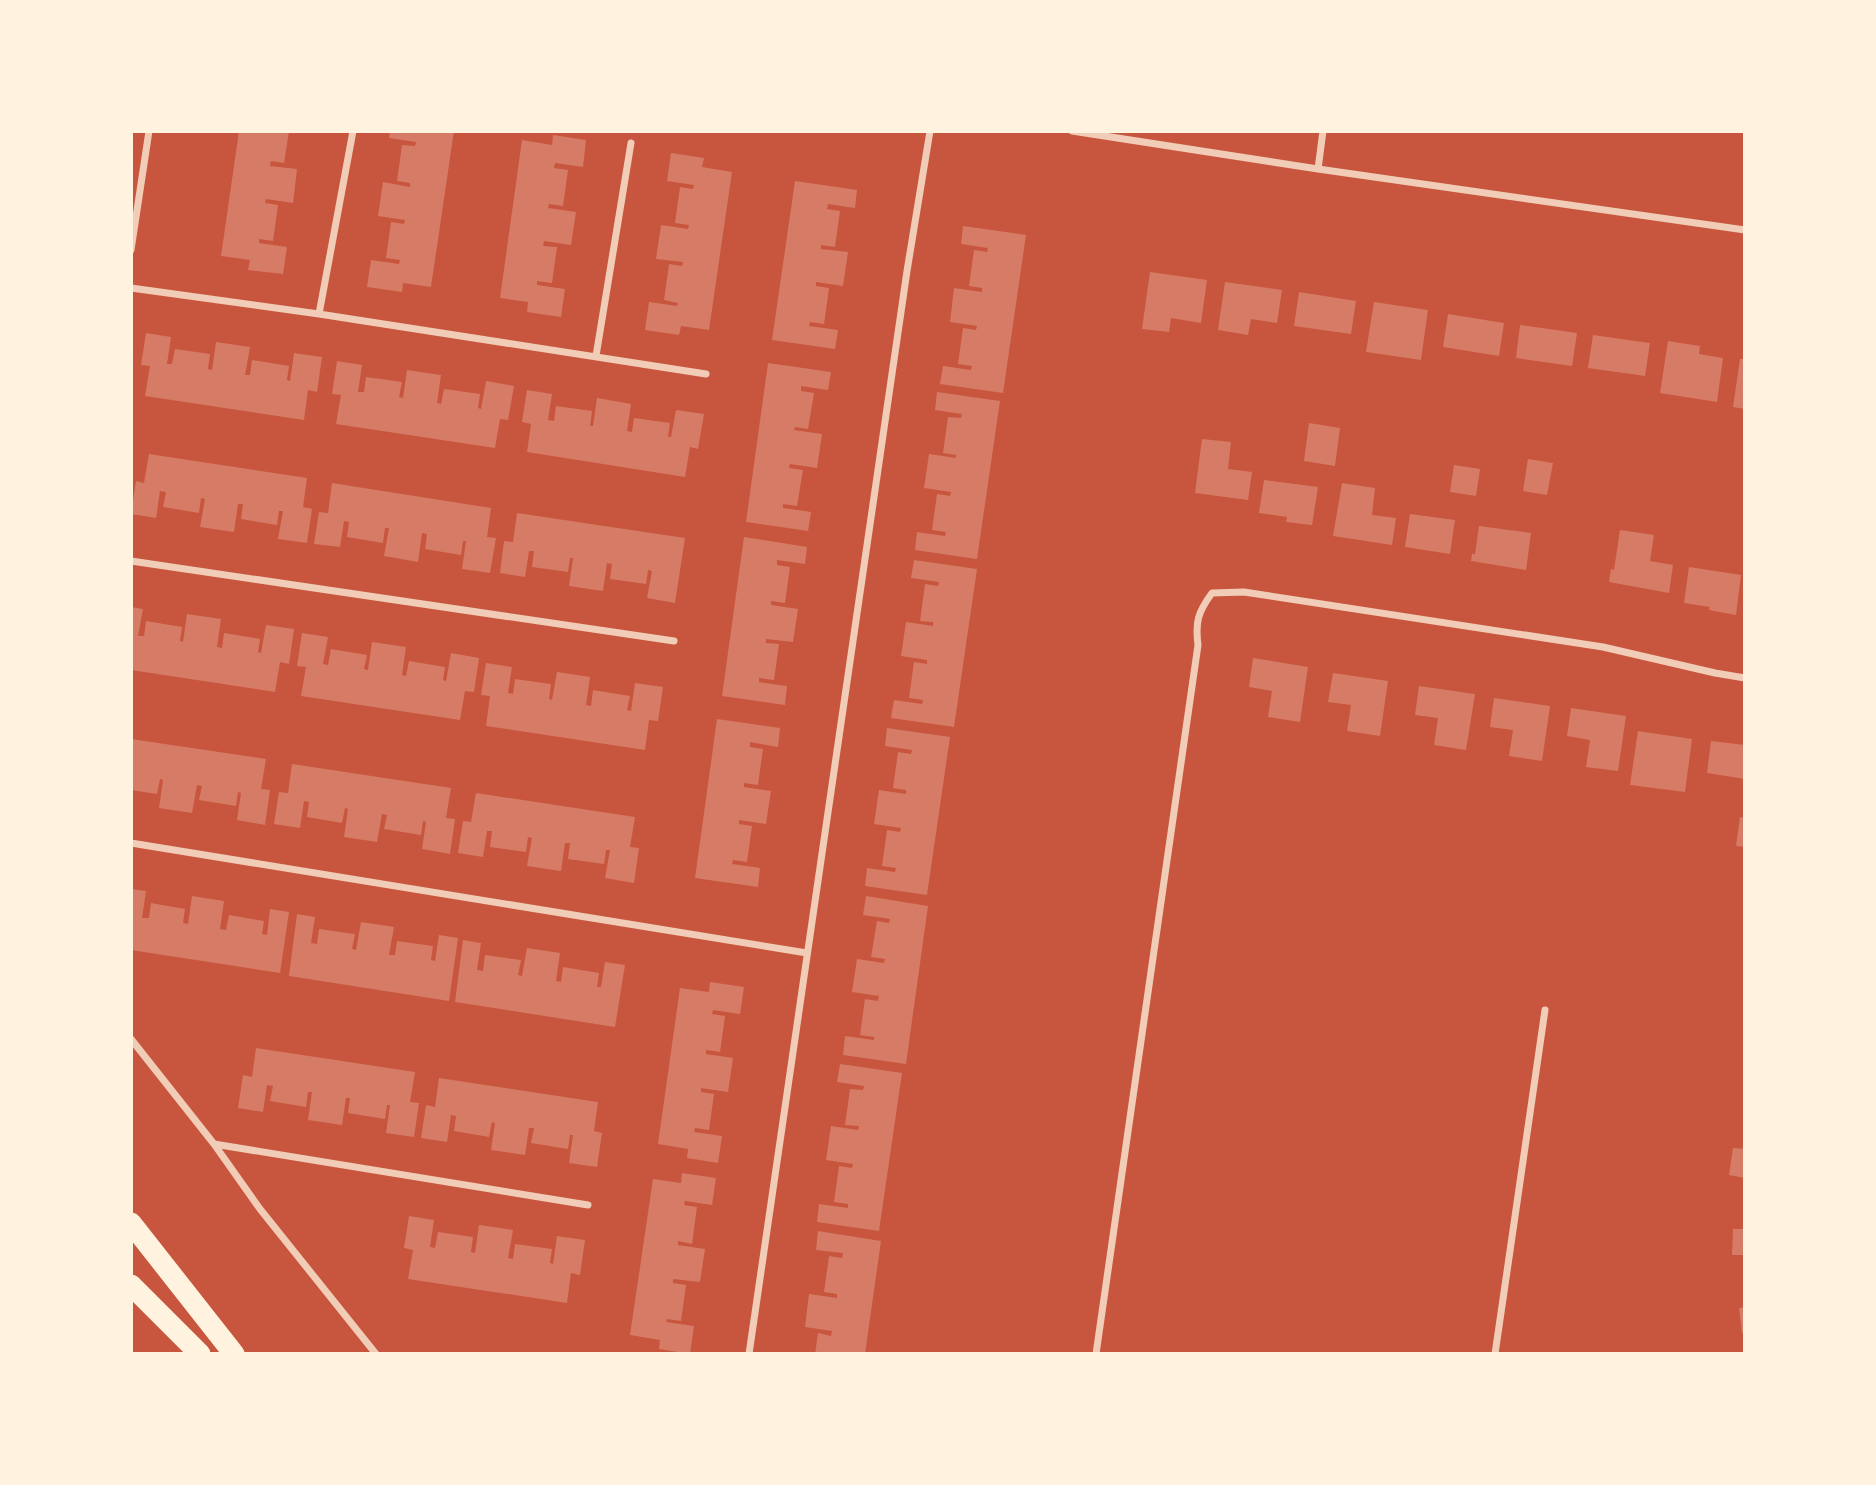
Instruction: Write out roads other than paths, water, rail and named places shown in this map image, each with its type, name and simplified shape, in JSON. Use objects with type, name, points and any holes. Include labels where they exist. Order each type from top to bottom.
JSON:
[{"type":"highway","points":[[131,1223],[234,1354]]},
{"type":"highway","points":[[131,1285],[200,1354]]},
{"type":"street","points":[[131,250],[149,131]]},
{"type":"street","points":[[319,314],[353,131]]},
{"type":"street","points":[[749,1354],[907,271],[930,131]]},
{"type":"street","points":[[1072,131],[1745,230]]},
{"type":"street","points":[[1318,169],[1323,131]]},
{"type":"street","points":[[596,356],[631,143]]},
{"type":"street","points":[[131,288],[706,373]]},
{"type":"street","points":[[131,561],[674,641]]},
{"type":"street","points":[[1096,1354],[1198,645],[1196,627],[1201,608],[1212,593],[1244,592],[1603,647],[1745,678]]},
{"type":"street","points":[[131,843],[807,953]]},
{"type":"street","points":[[1495,1354],[1545,1010]]},
{"type":"street","points":[[131,1039],[214,1144],[260,1209],[376,1354]]},
{"type":"street","points":[[214,1144],[588,1205]]}]
